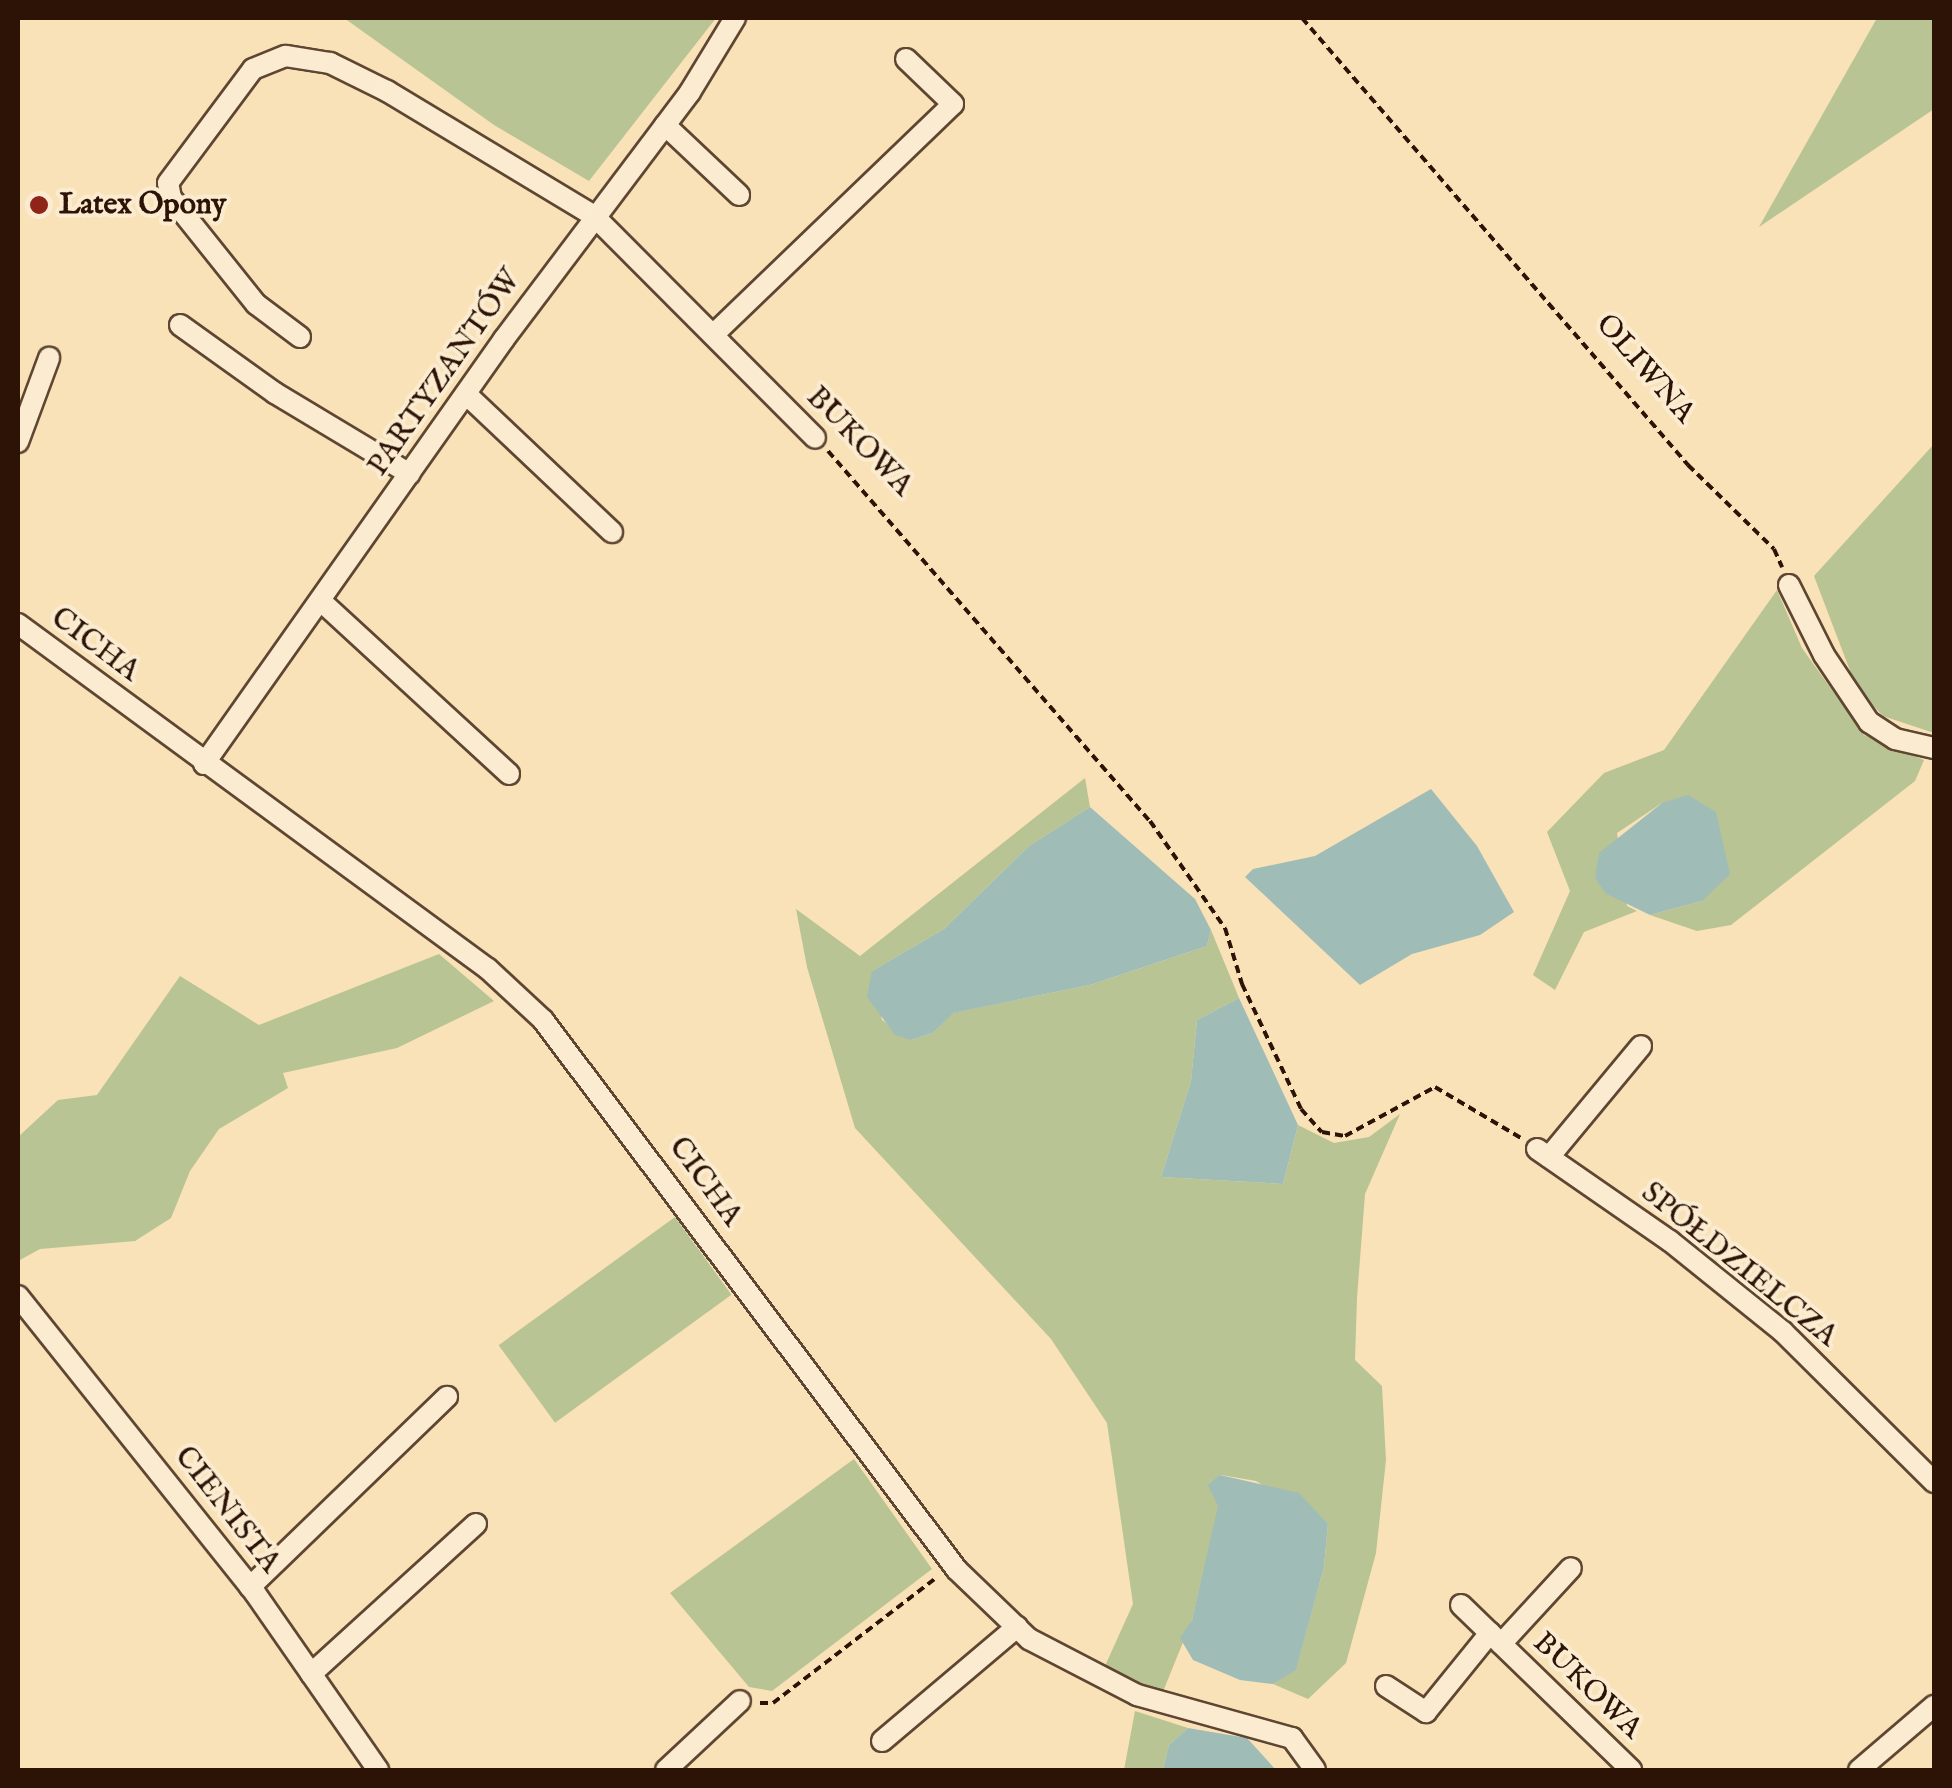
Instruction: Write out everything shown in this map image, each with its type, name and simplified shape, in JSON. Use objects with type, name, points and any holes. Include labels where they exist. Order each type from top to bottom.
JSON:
[{"type":"street","name":"PARTYZANTÓW","points":[[204,764],[594,216],[665,125],[736,18]]},
{"type":"street","name":"BUKOWA","points":[[300,337],[256,304],[171,198],[168,182],[252,69],[286,56],[330,63],[480,144],[594,216],[815,438]]},
{"type":"street","points":[[713,335],[953,104],[906,59]]},
{"type":"street","points":[[665,125],[739,195]]},
{"type":"street","points":[[180,325],[275,393],[410,474]]},
{"type":"street","points":[[18,442],[49,358]]},
{"type":"street","points":[[466,394],[612,532]]},
{"type":"street","points":[[1790,585],[1831,668],[1869,722],[1895,739],[1934,748]]},
{"type":"street","points":[[322,602],[509,774]]},
{"type":"street","name":"CICHA","points":[[18,624],[488,969],[543,1020],[953,1564],[1016,1627],[1136,1695],[1292,1738],[1315,1770]]},
{"type":"street","points":[[1543,1153],[1641,1046]]},
{"type":"street","name":"SPÓŁDZIELCZA","points":[[1543,1153],[1670,1241],[1784,1332],[1934,1482]]},
{"type":"street","name":"CIENISTA","points":[[18,1296],[250,1587],[378,1770]]},
{"type":"street","points":[[250,1587],[448,1396]]},
{"type":"street","points":[[311,1674],[476,1524]]},
{"type":"street","name":"BUKOWA","points":[[1495,1639],[1572,1568]]},
{"type":"street","name":"BUKOWA","points":[[1460,1605],[1631,1770]]},
{"type":"street","points":[[882,1741],[1016,1627]]},
{"type":"street","points":[[1386,1686],[1426,1712],[1495,1639]]},
{"type":"street","points":[[676,1767],[740,1702]]},
{"type":"street","points":[[1860,1770],[1934,1706]]},
{"type":"path","name":"OLIWNA","points":[[1302,18],[1688,466],[1774,549],[1790,585]]},
{"type":"path","name":"BUKOWA","points":[[815,438],[1150,821],[1225,928],[1242,984],[1301,1109],[1322,1132],[1344,1136],[1435,1088],[1477,1107],[1543,1153]]},
{"type":"path","points":[[740,1702],[772,1703],[953,1564]]},
{"type":"green space","points":[[344,18],[716,18],[589,181],[494,125]]},
{"type":"green space","points":[[1877,18],[1934,18],[1934,109],[1759,227]]},
{"type":"green space","points":[[1934,444],[1934,733],[1883,716],[1857,689],[1814,576]]},
{"type":"green space","points":[[1777,590],[1802,648],[1864,735],[1924,760],[1915,781],[1731,925],[1697,931],[1650,915],[1702,901],[1662,803],[1617,833],[1627,906],[1637,911],[1584,932],[1555,990],[1533,975],[1570,891],[1547,832],[1604,773],[1664,750]]},
{"type":"green space","points":[[1085,778],[1090,807],[1029,846],[944,929],[872,971],[882,1020],[911,1040],[933,1033],[952,1013],[1090,985],[1207,946],[1211,930],[1239,998],[1197,1020],[1191,1081],[1161,1177],[1283,1184],[1298,1125],[1334,1143],[1369,1137],[1400,1114],[1365,1194],[1357,1298],[1355,1360],[1382,1386],[1386,1460],[1376,1553],[1346,1663],[1308,1699],[1273,1684],[1296,1669],[1324,1567],[1328,1524],[1256,1481],[1221,1475],[1209,1485],[1219,1506],[1192,1620],[1162,1694],[1105,1666],[1133,1604],[1107,1423],[1051,1339],[855,1128],[807,967],[796,909],[860,956]]},
{"type":"green space","points":[[439,954],[494,1001],[397,1048],[283,1073],[288,1088],[219,1129],[190,1171],[171,1218],[135,1241],[40,1249],[18,1261],[18,1137],[58,1100],[97,1095],[180,976],[259,1025]]},
{"type":"green space","points":[[675,1217],[731,1295],[555,1423],[499,1345]]},
{"type":"green space","points":[[854,1459],[932,1569],[772,1691],[749,1687],[670,1593]]},
{"type":"green space","points":[[1135,1711],[1188,1728],[1169,1745],[1163,1770],[1124,1770]]},
{"type":"water","points":[[1431,789],[1477,846],[1514,912],[1480,935],[1412,954],[1360,985],[1245,877],[1253,869],[1315,856]]},
{"type":"water","points":[[1688,795],[1716,812],[1730,874],[1702,901],[1650,915],[1605,893],[1595,878],[1599,853],[1662,803]]},
{"type":"water","points":[[1090,807],[1195,899],[1211,930],[1207,946],[1090,985],[953,1013],[933,1033],[911,1040],[895,1035],[867,997],[872,971],[944,929],[1029,846]]},
{"type":"water","points":[[1239,998],[1298,1125],[1283,1184],[1161,1177],[1191,1081],[1197,1020]]},
{"type":"water","points":[[1220,1475],[1299,1493],[1328,1524],[1324,1567],[1296,1670],[1273,1684],[1240,1680],[1193,1660],[1180,1638],[1192,1620],[1218,1506],[1208,1485]]},
{"type":"water","points":[[1188,1728],[1247,1738],[1276,1770],[1163,1770],[1169,1745]]},
{"type":"place","name":"Latex Opony","points":[[39,205]]}]
